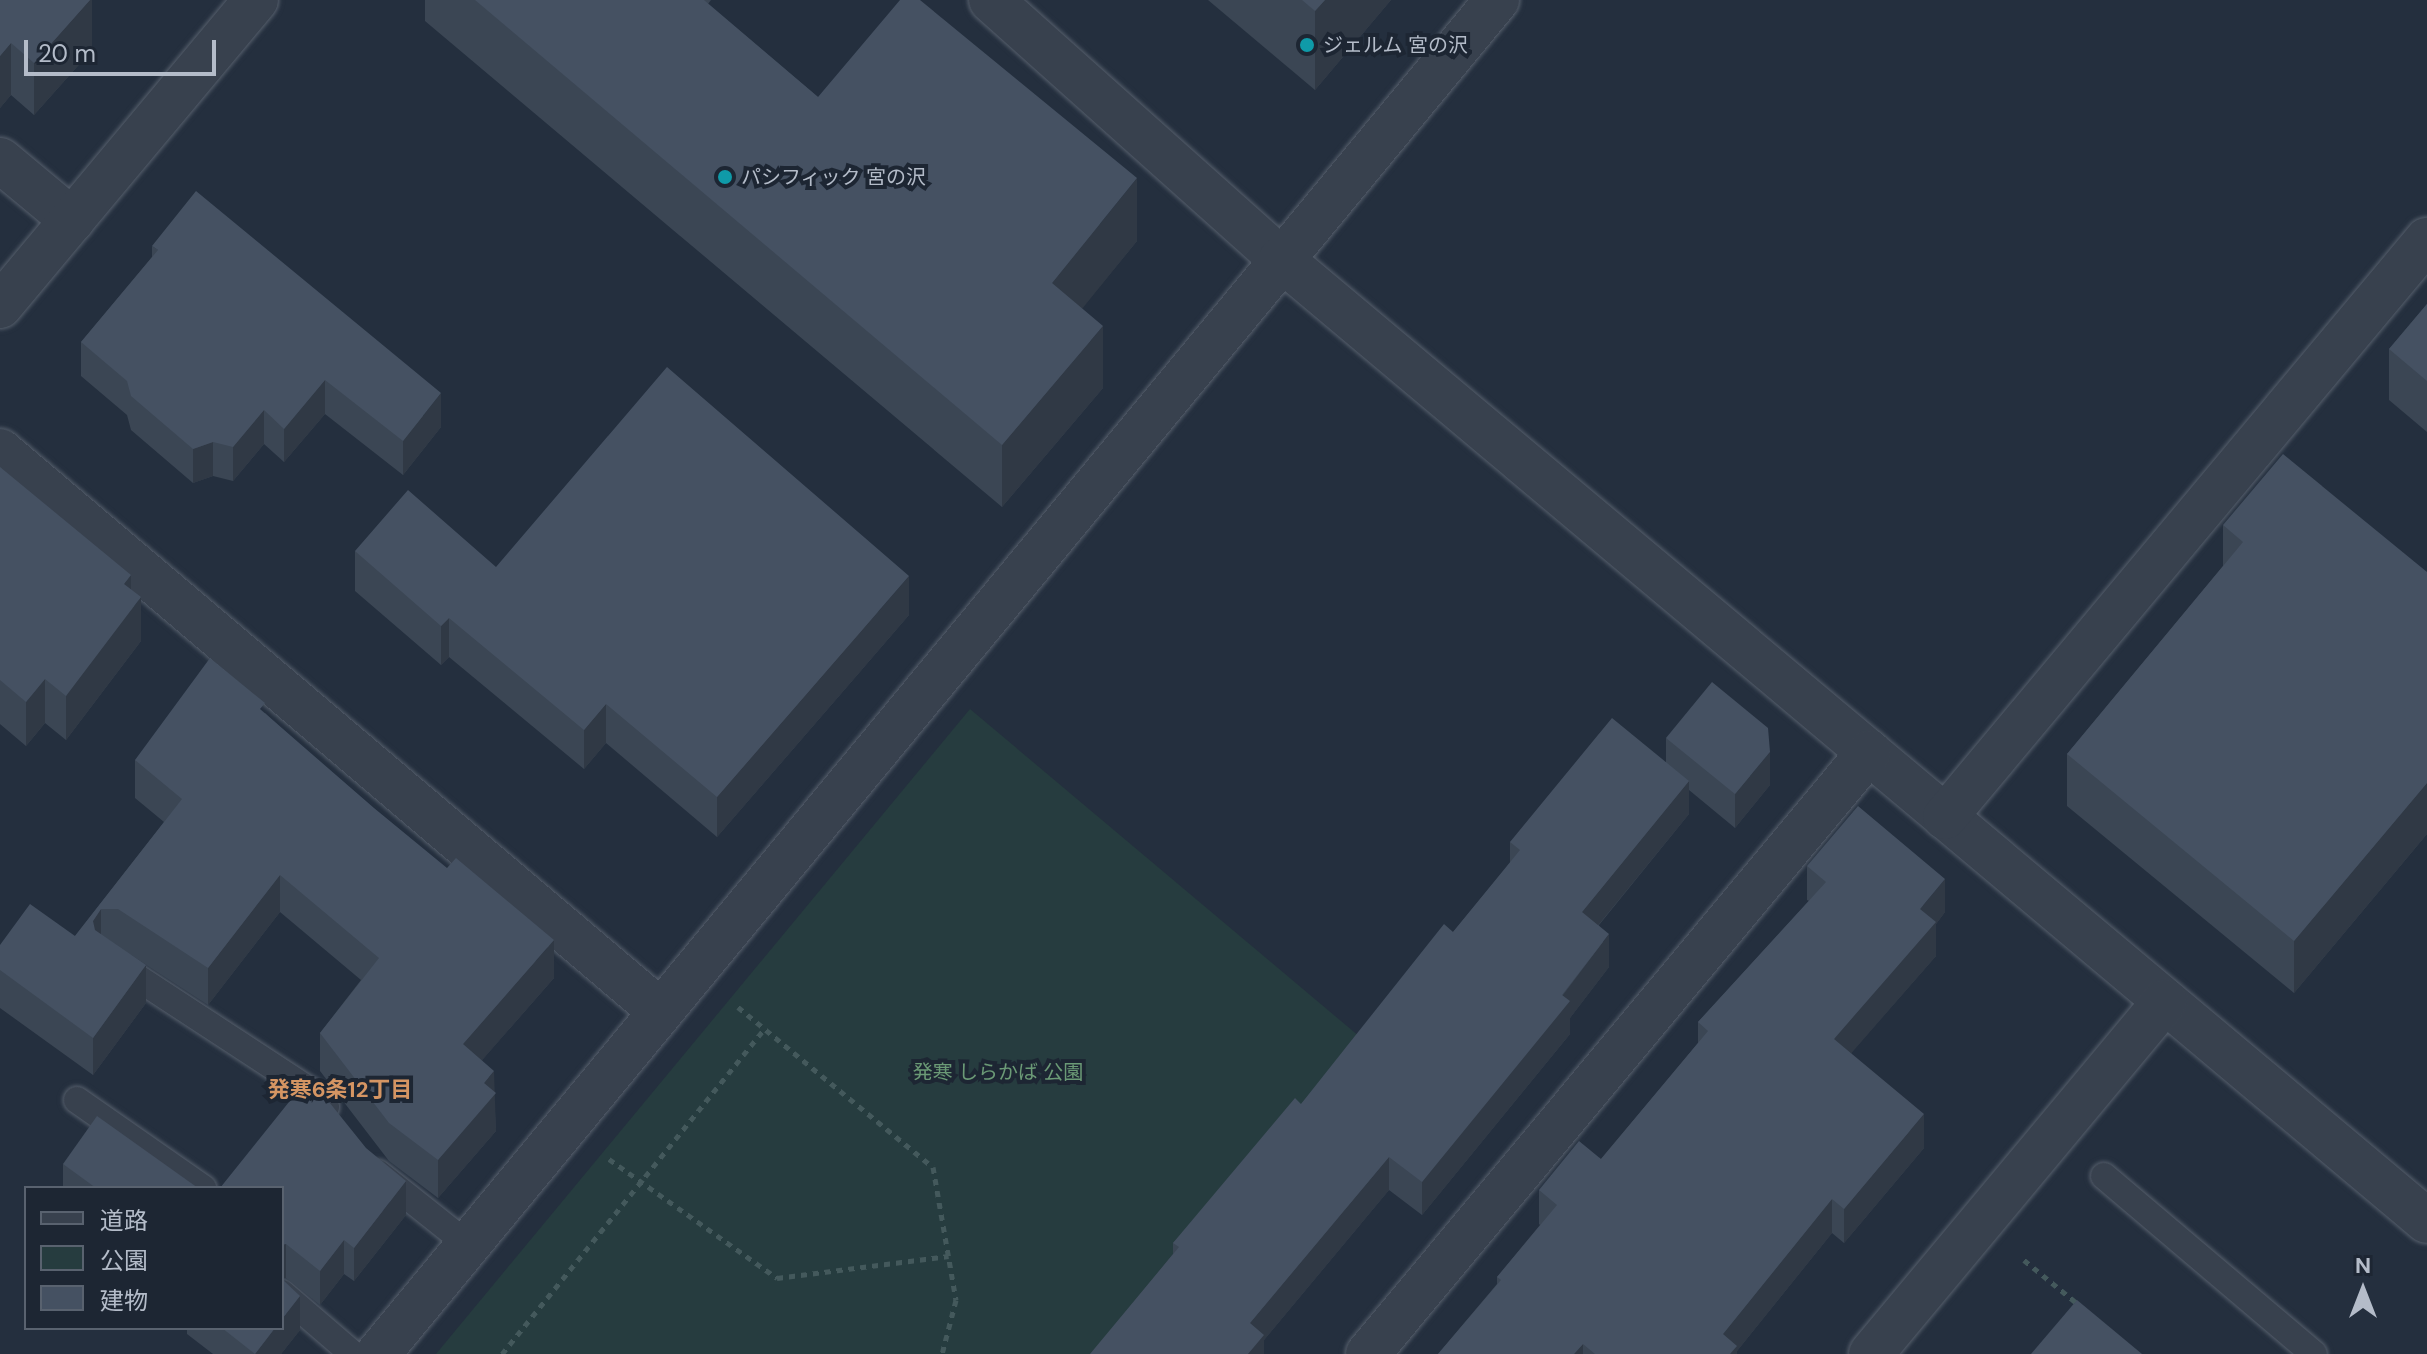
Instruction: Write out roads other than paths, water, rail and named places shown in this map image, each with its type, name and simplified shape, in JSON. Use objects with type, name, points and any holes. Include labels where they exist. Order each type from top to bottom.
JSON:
[{"type":"street","points":[[0,306],[256,0]]},
{"type":"street","points":[[991,0],[1281,259],[2427,1221]]},
{"type":"street","points":[[378,1354],[466,1243],[1497,0]]},
{"type":"street","points":[[0,160],[72,220]]},
{"type":"street","points":[[1945,817],[2427,240]]},
{"type":"street","points":[[0,451],[659,1010]]},
{"type":"street","points":[[1368,1354],[1869,752]]},
{"type":"street","points":[[1871,1354],[2165,1001]]},
{"type":"lane","points":[[109,960],[317,1095],[343,1128]]},
{"type":"lane","points":[[77,1100],[200,1186]]},
{"type":"lane","points":[[361,1150],[378,1172],[466,1243]]},
{"type":"lane","points":[[2104,1176],[2314,1354]]},
{"type":"lane","points":[[284,1295],[353,1354]]},
{"type":"place","name":"ジェルム 宮の沢","points":[[1307,45]]},
{"type":"place","name":"パシフィック 宮の沢","points":[[725,177]]},
{"type":"district","name":"発寒6条12丁目","points":[[340,1090]]},
{"type":"park label","name":"発寒 しらかば 公園","points":[[998,1072]]}]
